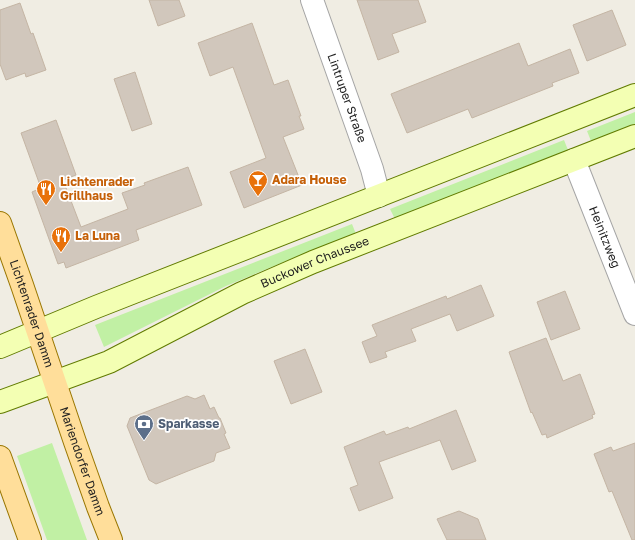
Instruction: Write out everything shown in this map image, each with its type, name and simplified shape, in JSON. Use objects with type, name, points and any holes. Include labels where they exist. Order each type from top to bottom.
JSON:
[{"type":"main road","points":[[0,347],[96,307],[635,95]]},
{"type":"main road","name":"Buckower Chaussee","points":[[0,402],[109,362],[242,293],[313,262],[635,136]]},
{"type":"main road","name":"Lichtenrader Damm","points":[[0,223],[20,277],[55,382]]},
{"type":"main road","name":"Mariendorfer Damm","points":[[55,382],[82,464],[111,540]]},
{"type":"main road","points":[[0,457],[30,540]]},
{"type":"street","name":"Lintruper Straße","points":[[312,0],[372,168],[379,196]]},
{"type":"street","name":"Heinitzweg","points":[[574,160],[635,314]]},
{"type":"green space","points":[[635,112],[635,124],[591,141],[587,131]]},
{"type":"green space","points":[[564,140],[568,150],[395,219],[390,209]]},
{"type":"green space","points":[[352,224],[356,234],[226,286],[104,347],[95,325]]},
{"type":"green space","points":[[52,443],[87,540],[47,540],[17,456]]},
{"type":"building","points":[[149,0],[179,0],[185,16],[158,26]]},
{"type":"building","points":[[357,0],[418,0],[426,22],[392,34],[399,52],[378,60]]},
{"type":"building","points":[[20,3],[31,34],[33,33],[46,70],[26,77],[25,73],[6,80],[0,64],[0,10]]},
{"type":"building","points":[[612,10],[626,45],[587,61],[573,25]]},
{"type":"building","points":[[252,23],[274,85],[288,80],[301,116],[299,116],[304,129],[283,137],[302,185],[244,208],[230,172],[266,158],[233,67],[210,76],[198,43]]},
{"type":"building","points":[[519,43],[528,66],[570,49],[579,73],[552,83],[553,86],[472,118],[468,109],[407,133],[391,94]]},
{"type":"building","points":[[135,72],[152,124],[132,131],[114,79]]},
{"type":"building","points":[[56,120],[76,175],[63,180],[81,227],[128,209],[122,193],[145,185],[144,183],[188,167],[202,205],[136,230],[139,240],[66,268],[64,262],[58,264],[32,192],[41,188],[21,133]]},
{"type":"building","points":[[481,285],[494,316],[457,331],[450,314],[411,329],[416,341],[385,352],[387,357],[370,363],[362,342],[377,336],[372,325],[446,296],[447,299]]},
{"type":"building","points":[[565,291],[580,329],[551,340],[537,302]]},
{"type":"building","points":[[546,338],[563,381],[580,374],[595,414],[592,415],[593,418],[547,438],[546,434],[542,435],[532,412],[531,413],[509,352]]},
{"type":"building","points":[[305,349],[322,392],[291,404],[274,361]]},
{"type":"building","points":[[204,395],[210,409],[214,407],[220,418],[226,433],[224,434],[230,448],[216,453],[214,461],[156,484],[149,480],[127,426],[130,418],[187,396],[195,399]]},
{"type":"building","points":[[456,410],[476,461],[452,470],[440,440],[379,462],[393,498],[359,511],[350,488],[358,485],[344,447],[384,431],[386,435],[408,427],[409,429]]},
{"type":"building","points":[[635,443],[635,540],[632,540],[612,491],[609,492],[594,454],[611,447],[613,451]]},
{"type":"building","points":[[459,511],[478,519],[486,540],[447,540],[437,519]]},
{"type":"place","name":"Adara House","points":[[258,197]]},
{"type":"place","name":"Lichtenrader Grillhaus","points":[[46,206]]},
{"type":"place","name":"La Luna","points":[[61,253]]},
{"type":"place","name":"Sparkasse","points":[[144,441]]}]
